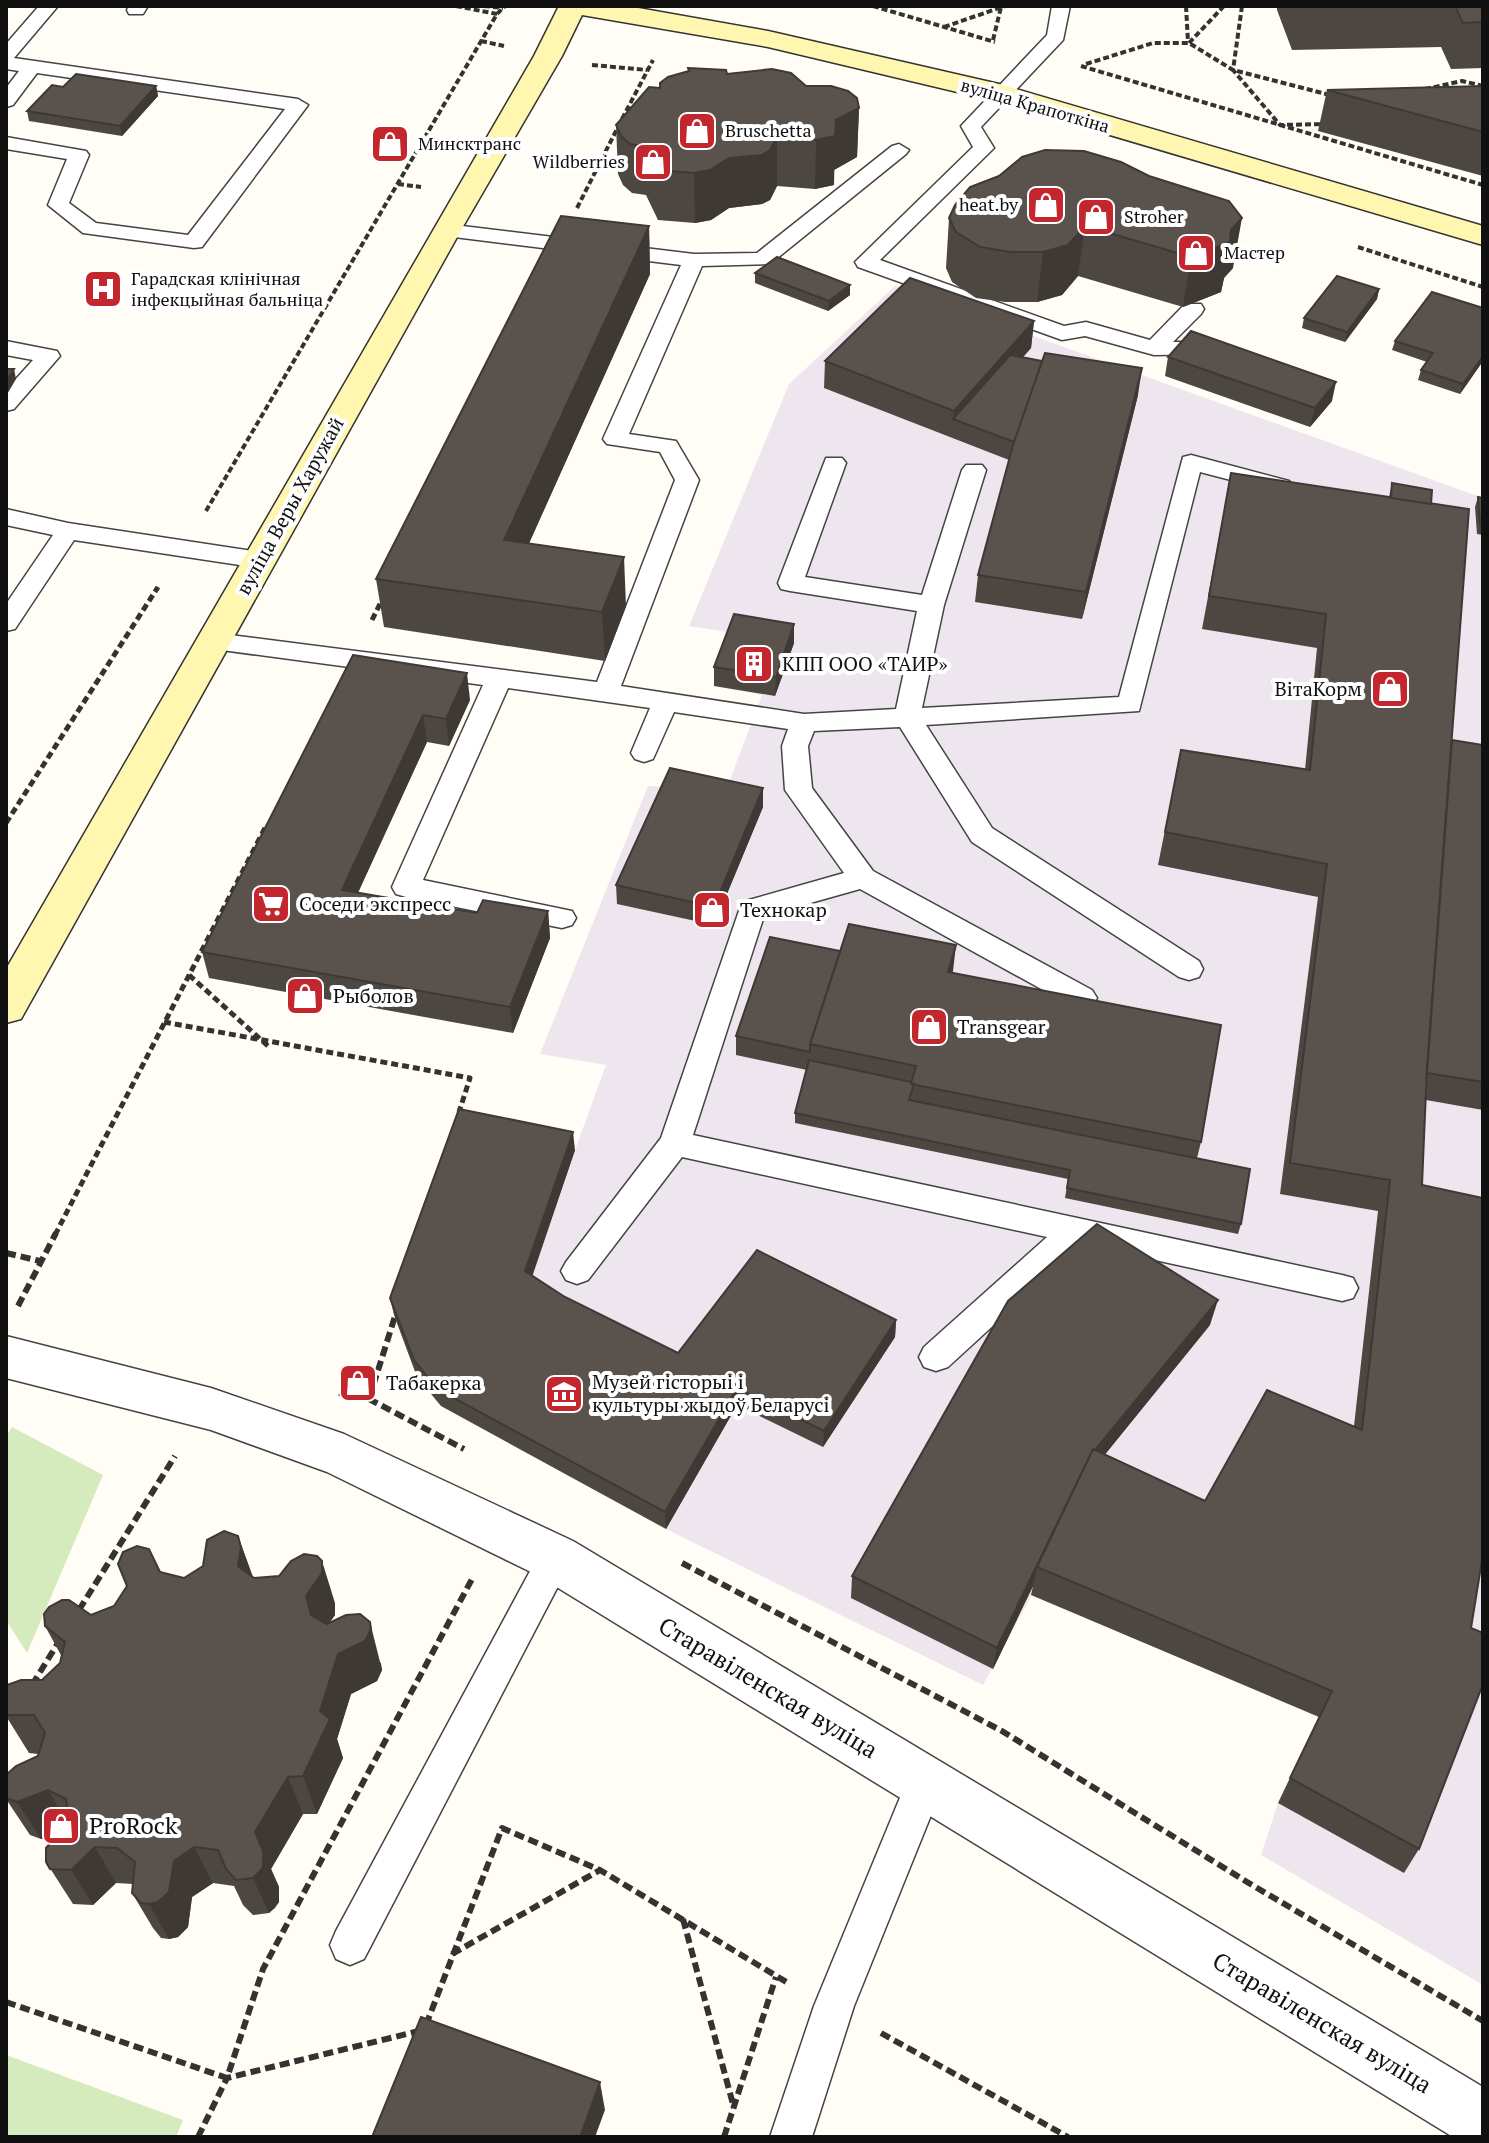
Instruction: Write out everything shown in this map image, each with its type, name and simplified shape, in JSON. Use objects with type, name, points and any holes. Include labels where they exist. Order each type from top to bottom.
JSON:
[{"type":"main road","name":"вуліца Веры Харужай","points":[[6,1007],[446,230],[548,56],[573,6]]},
{"type":"main road","name":"вуліца Крапоткіна","points":[[580,6],[768,39],[999,93],[1483,236]]},
{"type":"street","name":"Старавіленская вуліца","points":[[11,1334],[344,1456],[555,1558],[1483,2121]]},
{"type":"lane","points":[[6,56],[49,6]]},
{"type":"lane","points":[[1061,6],[1056,36],[971,126],[984,148],[866,262],[1062,333],[1086,329],[1154,348],[1213,348],[1242,357]]},
{"type":"lane","points":[[6,63],[298,105],[194,242],[90,229],[58,205],[79,155],[6,143]]},
{"type":"lane","points":[[6,101],[32,67]]},
{"type":"lane","points":[[446,230],[694,260],[762,259],[899,150]]},
{"type":"lane","points":[[606,692],[687,480],[668,446],[615,439],[694,260]]},
{"type":"lane","points":[[1154,348],[1193,309]]},
{"type":"lane","points":[[6,348],[49,356],[6,404]]},
{"type":"lane","points":[[214,641],[606,692],[804,723],[1130,705],[1191,462],[1308,493]]},
{"type":"lane","points":[[834,463],[790,583],[931,605]]},
{"type":"lane","points":[[974,470],[931,605],[907,717],[982,835],[1189,969]]},
{"type":"lane","points":[[6,517],[68,531],[259,560]]},
{"type":"lane","points":[[6,623],[68,531]]},
{"type":"lane","points":[[499,679],[406,887],[562,918]]},
{"type":"lane","points":[[644,753],[665,702]]},
{"type":"lane","points":[[804,723],[795,746],[799,790],[863,878],[1082,998]]},
{"type":"lane","points":[[577,1271],[675,1143],[752,909],[863,878]]},
{"type":"lane","points":[[675,1143],[1342,1288]]},
{"type":"lane","points":[[936,1357],[1076,1230]]},
{"type":"lane","points":[[350,1945],[555,1558]]},
{"type":"lane","points":[[791,2137],[834,2006],[925,1783]]},
{"type":"path","points":[[456,6],[497,14]]},
{"type":"path","points":[[484,6],[504,7]]},
{"type":"path","points":[[873,6],[1039,55]]},
{"type":"path","points":[[1186,6],[1189,43]]},
{"type":"path","points":[[1189,43],[1224,6]]},
{"type":"path","points":[[1242,6],[1233,70],[1280,125]]},
{"type":"path","points":[[6,823],[183,549],[497,14],[504,7]]},
{"type":"path","points":[[943,27],[1002,7]]},
{"type":"path","points":[[993,41],[1002,7]]},
{"type":"path","points":[[1331,95],[1233,70],[1189,43],[1153,43],[1081,66],[1483,185]]},
{"type":"path","points":[[1418,90],[1462,81],[1483,86]]},
{"type":"path","points":[[1280,125],[1339,123]]},
{"type":"path","points":[[189,975],[268,1046]]},
{"type":"path","points":[[164,1022],[333,1056],[470,1078],[456,1122]]},
{"type":"path","points":[[6,1253],[40,1261],[11,1334]]},
{"type":"path","points":[[369,1399],[396,1312]]},
{"type":"path","points":[[73,1619],[183,1443]]},
{"type":"path","points":[[198,2137],[227,2078],[263,1969],[476,1571]]},
{"type":"path","points":[[31,1686],[65,1632]]},
{"type":"path","points":[[6,2002],[227,2078],[424,2030],[502,1828],[600,1870],[776,1977],[834,2006],[1068,2137]]},
{"type":"path","points":[[451,1955],[600,1870]]},
{"type":"path","points":[[683,1918],[734,2108]]},
{"type":"path","points":[[724,2137],[776,1977]]},
{"type":"shaded area","points":[[895,286],[1483,498],[1483,1985],[1261,1855],[1278,1803],[1319,1717],[1032,1595],[983,1685],[666,1529],[441,1406],[417,1377],[394,1315],[462,1127],[575,1150],[606,1065],[540,1054],[648,786],[670,787],[723,798],[762,695],[714,686],[733,633],[689,626],[789,384]]},
{"type":"green space","points":[[12,1427],[103,1475],[27,1653],[6,1620],[6,1437]]},
{"type":"green space","points":[[6,2055],[183,2120],[176,2137],[6,2137]]},
{"type":"building","points":[[1455,6],[1483,6],[1483,22],[1463,23]]},
{"type":"building","points":[[688,68],[726,70],[727,74],[772,69],[791,73],[806,86],[831,86],[848,91],[857,98],[859,108],[836,120],[835,136],[816,140],[777,136],[770,150],[762,155],[729,158],[710,170],[694,173],[656,170],[644,146],[630,144],[621,136],[616,125],[649,87],[660,88],[660,83],[668,77],[689,71]]},
{"type":"building","points":[[76,74],[156,86],[120,126],[27,111],[52,85],[63,87]]},
{"type":"building","points":[[1483,86],[1483,132],[1327,90]]},
{"type":"building","points":[[1045,150],[1084,151],[1121,162],[1149,176],[1229,201],[1242,218],[1231,230],[1230,242],[1191,257],[1085,226],[1068,245],[1043,252],[1010,252],[980,247],[956,232],[949,218],[970,187],[999,176],[1022,157]]},
{"type":"building","points":[[561,216],[649,226],[504,540],[624,557],[602,612],[376,579]]},
{"type":"building","points":[[777,257],[850,285],[829,301],[755,273]]},
{"type":"building","points":[[1337,276],[1379,289],[1347,332],[1304,318]]},
{"type":"building","points":[[910,278],[1034,321],[954,411],[825,361]]},
{"type":"building","points":[[1432,292],[1483,308],[1483,356],[1463,384],[1421,370],[1433,353],[1395,341]]},
{"type":"building","points":[[1191,331],[1336,382],[1315,408],[1168,357]]},
{"type":"building","points":[[1045,353],[1142,368],[1086,592],[978,575],[1016,434]]},
{"type":"building","points":[[1010,355],[1042,361],[1014,442],[953,419]]},
{"type":"building","points":[[6,369],[14,369],[6,382]]},
{"type":"building","points":[[1231,473],[1469,509],[1427,1067],[1422,1185],[1483,1198],[1483,1554],[1471,1628],[1483,1633],[1483,1684],[1419,1849],[1290,1778],[1332,1691],[1037,1567],[1093,1449],[1205,1501],[1267,1390],[1362,1430],[1390,1180],[1290,1163],[1327,864],[1165,832],[1181,750],[1310,770],[1326,614],[1209,596]]},
{"type":"building","points":[[1392,483],[1432,490],[1431,504],[1391,498]]},
{"type":"building","points":[[1478,497],[1483,498],[1483,525],[1480,524]]},
{"type":"building","points":[[734,614],[794,624],[776,677],[714,667]]},
{"type":"building","points":[[353,655],[467,673],[446,719],[423,715],[342,890],[477,913],[483,900],[548,911],[510,1007],[202,952]]},
{"type":"building","points":[[1452,740],[1483,745],[1483,1082],[1427,1073]]},
{"type":"building","points":[[670,768],[763,788],[714,907],[616,885]]},
{"type":"building","points":[[849,924],[956,945],[948,972],[1221,1025],[1201,1142],[911,1084],[916,1066],[810,1044]]},
{"type":"building","points":[[770,937],[840,951],[810,1052],[736,1036]]},
{"type":"building","points":[[809,1060],[911,1082],[914,1084],[909,1100],[1250,1169],[1241,1224],[1067,1188],[1070,1170],[795,1113]]},
{"type":"building","points":[[459,1109],[573,1132],[525,1271],[565,1297],[678,1353],[757,1250],[896,1320],[824,1431],[737,1388],[665,1512],[437,1389],[414,1360],[390,1298]]},
{"type":"building","points":[[1097,1224],[1218,1300],[1093,1449],[997,1648],[852,1576],[1008,1301]]},
{"type":"building","points":[[224,1531],[238,1536],[241,1548],[238,1566],[254,1578],[279,1576],[291,1561],[304,1554],[317,1556],[322,1561],[322,1573],[306,1596],[311,1615],[327,1624],[346,1615],[360,1614],[370,1622],[371,1629],[365,1641],[338,1654],[320,1711],[330,1719],[303,1776],[288,1777],[255,1832],[263,1851],[263,1867],[259,1872],[253,1878],[236,1880],[226,1869],[218,1850],[194,1847],[174,1861],[169,1892],[158,1902],[141,1903],[132,1893],[135,1862],[117,1848],[95,1847],[71,1870],[50,1869],[46,1862],[46,1848],[69,1823],[66,1799],[48,1790],[17,1802],[6,1798],[6,1775],[16,1766],[38,1756],[45,1733],[34,1715],[6,1715],[6,1687],[21,1680],[42,1680],[60,1663],[65,1642],[45,1626],[44,1614],[49,1607],[69,1600],[91,1615],[114,1606],[127,1586],[118,1564],[123,1552],[137,1546],[149,1549],[160,1572],[184,1578],[203,1566],[207,1540]]},
{"type":"building","points":[[421,2017],[600,2082],[580,2137],[372,2137]]},
{"type":"place","name":"Bruschetta","points":[[697,131]]},
{"type":"place","name":"Минсктранс","points":[[390,144]]},
{"type":"place","name":"Wildberries","points":[[653,162]]},
{"type":"place","name":"heat.by","points":[[1046,205]]},
{"type":"place","name":"Stroher","points":[[1096,217]]},
{"type":"place","name":"Мастер","points":[[1196,253]]},
{"type":"place","name":"Гарадская клінічная інфекцыйная бальніца","points":[[103,289]]},
{"type":"place","name":"КПП ООО «ТАИР»","points":[[754,664]]},
{"type":"place","name":"ВітаКорм","points":[[1390,689]]},
{"type":"place","name":"Соседи экспресс","points":[[271,904]]},
{"type":"place","name":"Технокар","points":[[712,910]]},
{"type":"place","name":"Рыболов","points":[[305,996]]},
{"type":"place","name":"Transgear","points":[[929,1027]]},
{"type":"place","name":"Табакерка","points":[[358,1383]]},
{"type":"place","name":"Музей гісторыі і культуры жыдоў Беларусі","points":[[564,1394]]},
{"type":"place","name":"ProRock","points":[[61,1826]]}]
